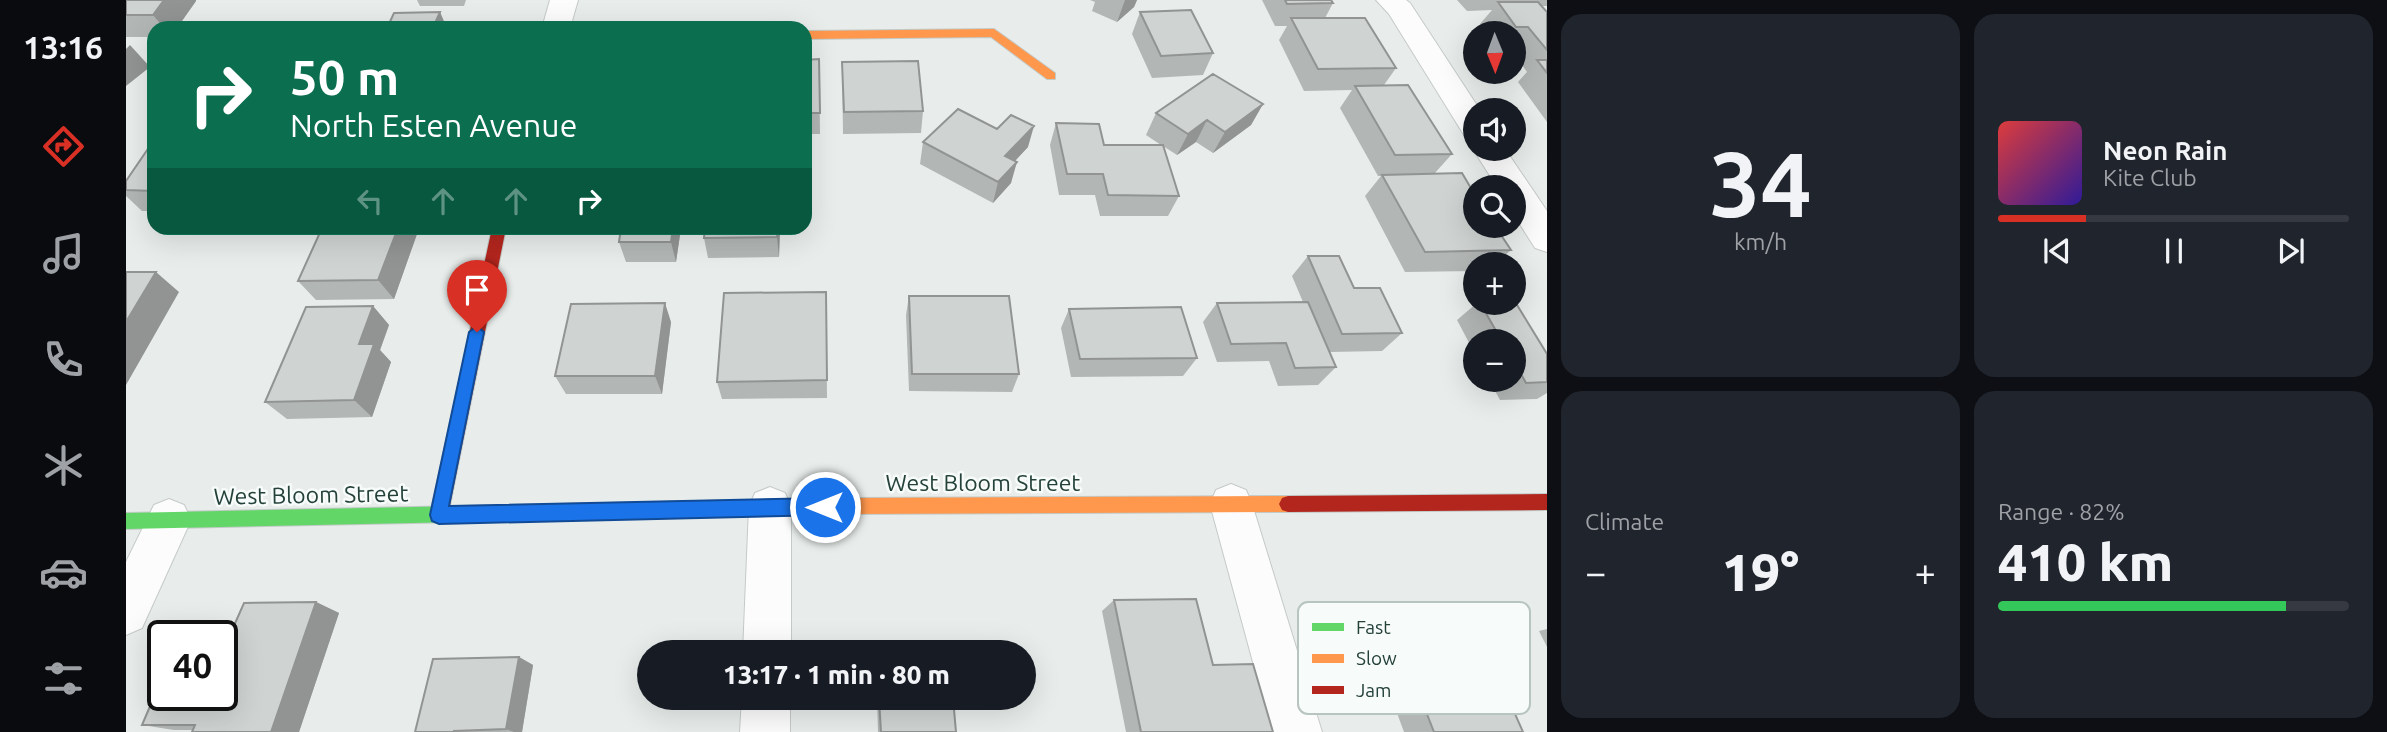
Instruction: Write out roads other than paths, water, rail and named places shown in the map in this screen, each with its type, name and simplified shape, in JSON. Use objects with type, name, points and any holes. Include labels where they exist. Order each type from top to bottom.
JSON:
[{"type":"street","points":[[558,21],[564,0]]},
{"type":"street","points":[[1390,0],[1400,9],[1463,108]]},
{"type":"street","points":[[812,35],[994,33],[1051,76]]},
{"type":"street","points":[[1497,161],[1547,239]]},
{"type":"street","points":[[439,515],[498,235]]},
{"type":"street","name":"West Bloom Street","points":[[147,520],[770,507],[1547,502]]},
{"type":"street","points":[[1231,504],[1297,732]]},
{"type":"street","points":[[767,640],[770,507]]},
{"type":"street","points":[[126,612],[147,520]]},
{"type":"street","points":[[765,732],[766,710]]}]
